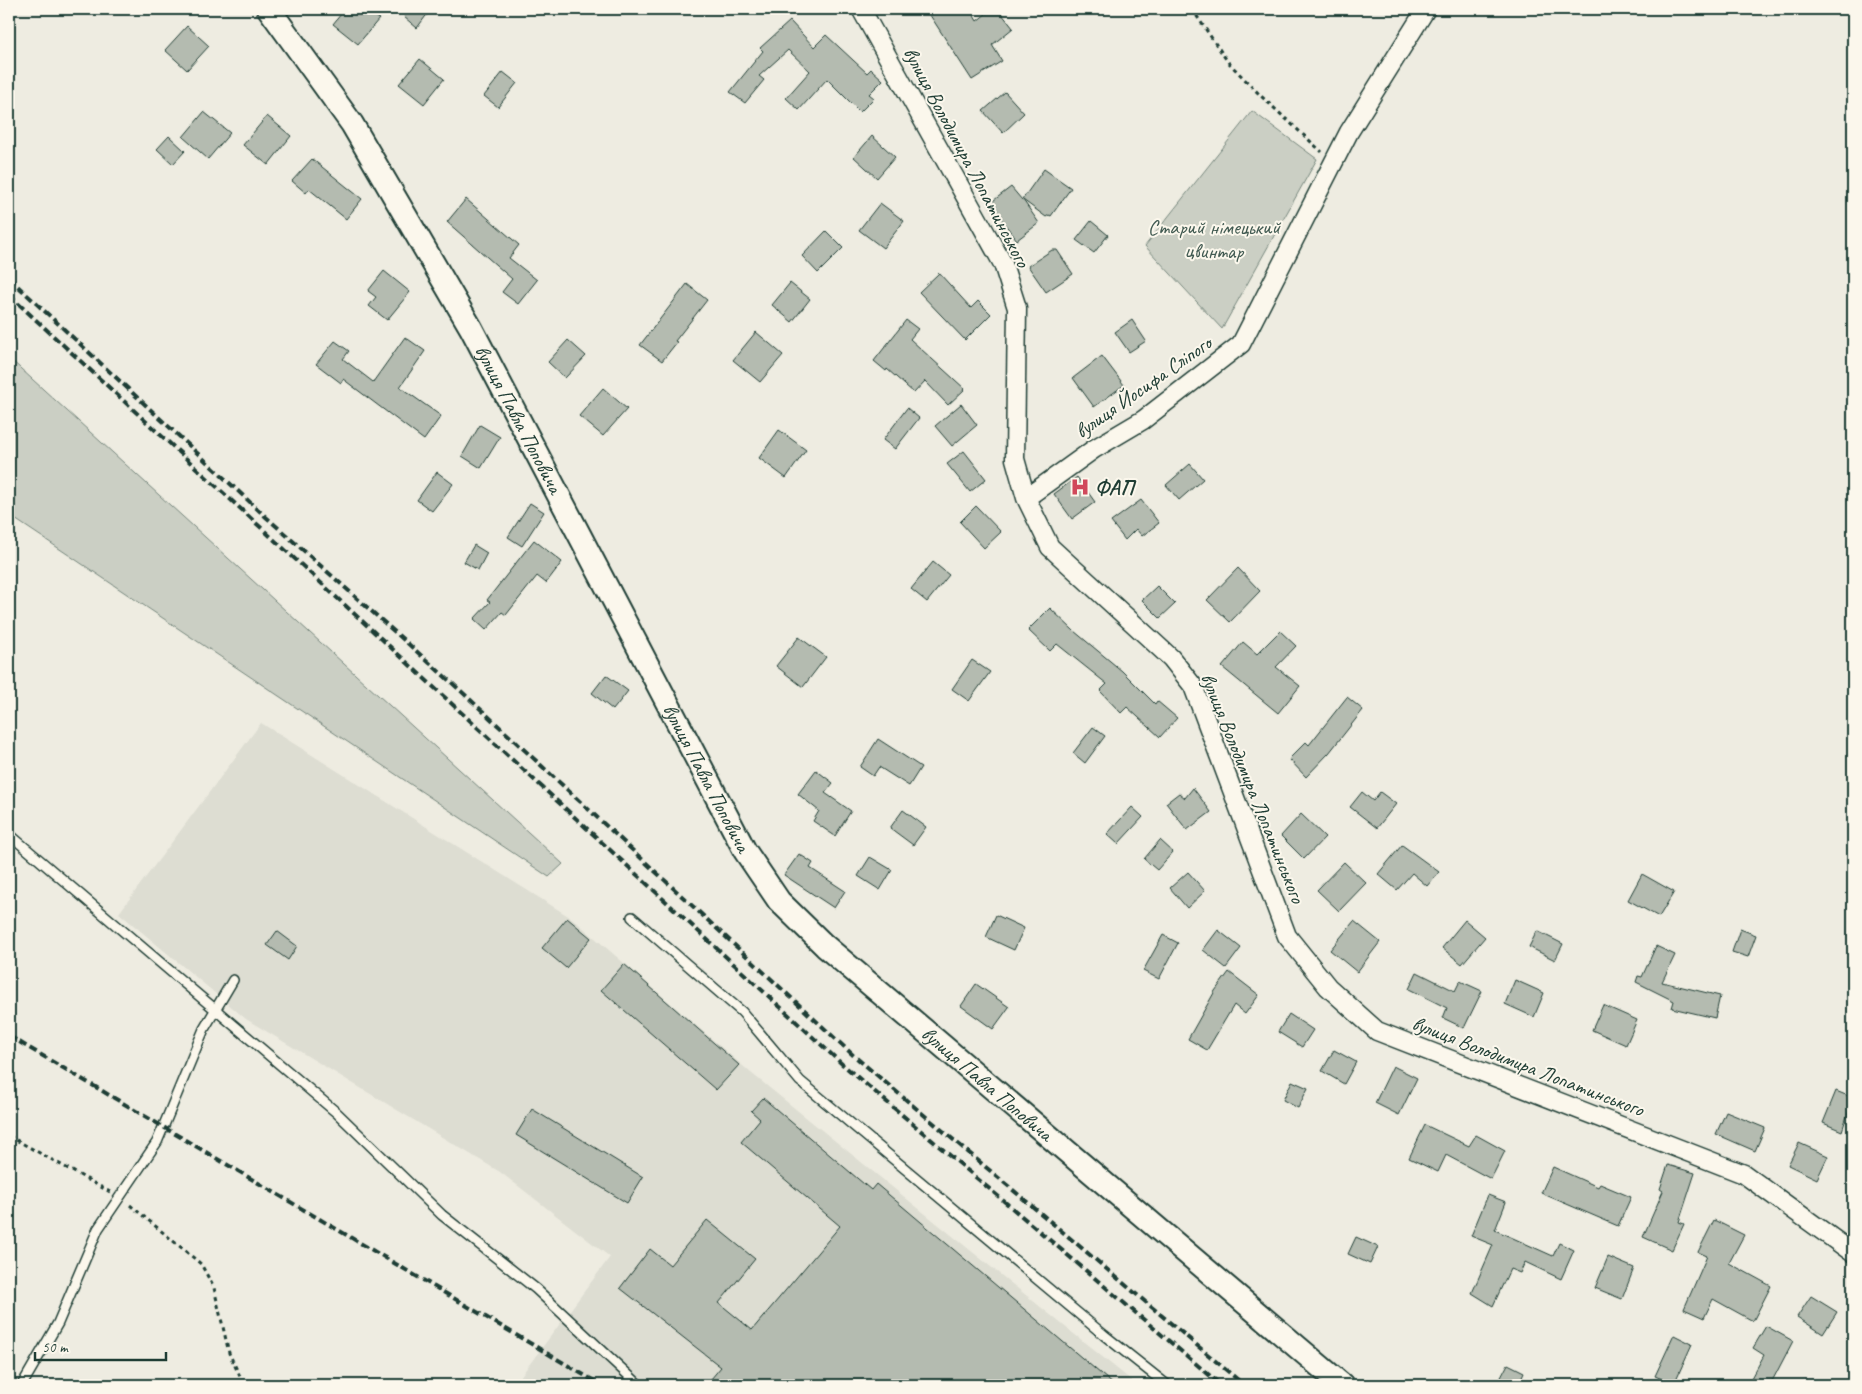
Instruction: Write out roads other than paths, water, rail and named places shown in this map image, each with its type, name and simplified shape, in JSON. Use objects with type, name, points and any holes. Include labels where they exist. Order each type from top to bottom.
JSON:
[{"type":"street","name":"вулиця Павла Поповича","points":[[269,9],[352,124],[471,328],[745,851],[779,901],[824,946],[1342,1385]]},
{"type":"street","name":"вулиця Володимира Лопатинського","points":[[861,9],[1003,264],[1016,308],[1015,459],[1026,498],[1050,547],[1171,658],[1193,686],[1287,936],[1328,987],[1378,1031],[1744,1174],[1853,1253]]},
{"type":"street","name":"вулиця Йосифа Сліпого","points":[[1026,498],[1094,449],[1143,420],[1241,344],[1348,132],[1426,9]]},
{"type":"lane","points":[[9,834],[337,1113],[442,1215],[536,1289],[638,1385]]},
{"type":"lane","points":[[632,917],[742,1012],[800,1080],[1104,1335],[1167,1385]]},
{"type":"lane","points":[[22,1385],[58,1323],[98,1229],[157,1142],[204,1029],[233,980]]},
{"type":"railway","points":[[9,278],[266,517],[461,691],[853,1055],[1244,1385]]},
{"type":"railway","points":[[9,295],[842,1064],[1221,1385]]},
{"type":"railway","points":[[9,1036],[601,1385]]},
{"type":"place","name":"ФАП","points":[[1080,487]]},
{"type":"park label","name":"Старий німецький цвинтар","points":[[1214,239]]}]
